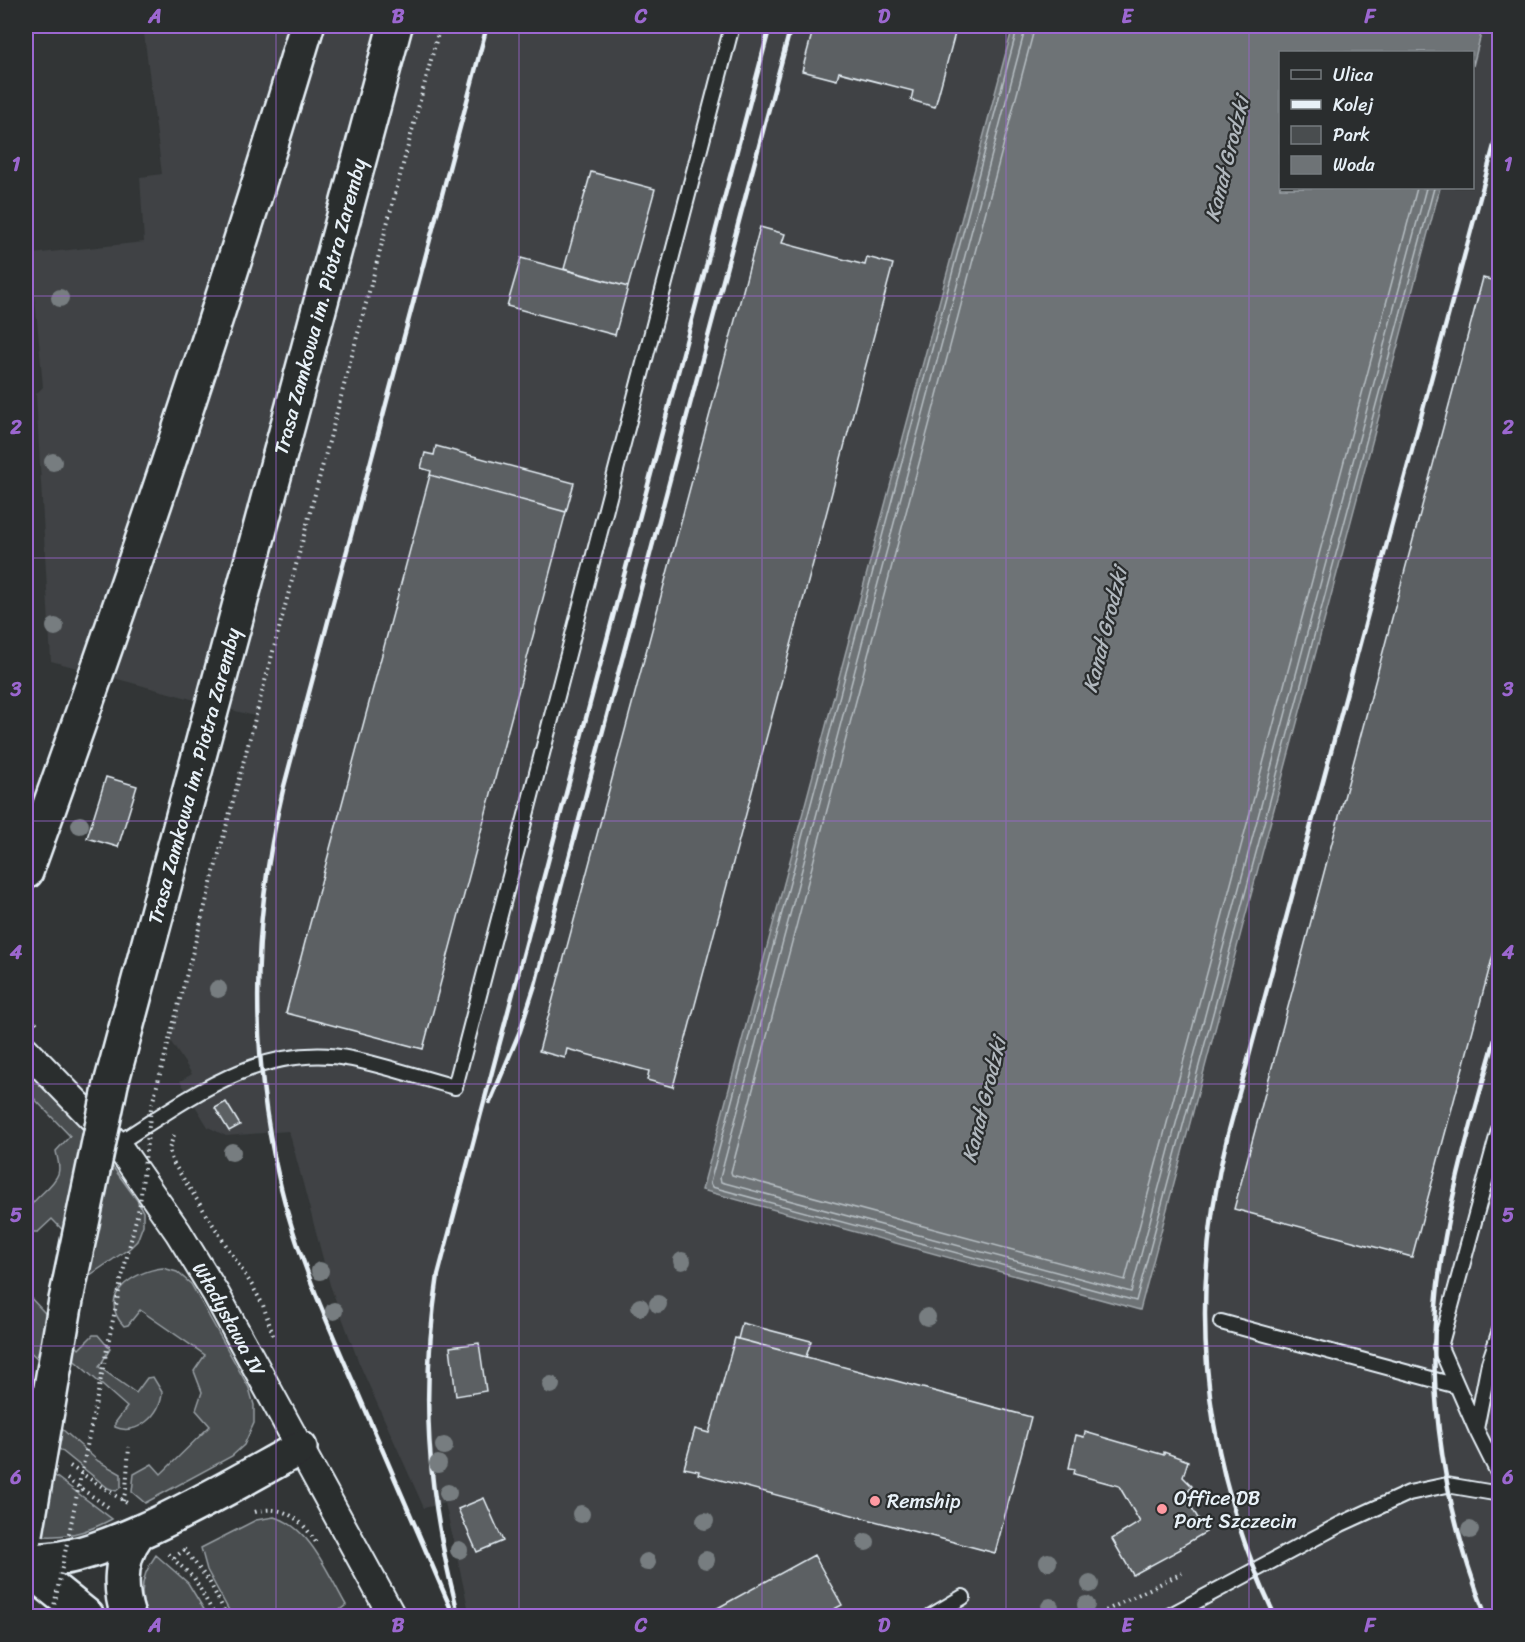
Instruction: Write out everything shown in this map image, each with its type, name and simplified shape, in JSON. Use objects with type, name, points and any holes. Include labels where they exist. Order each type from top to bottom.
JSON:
[{"type":"main road","points":[[26,872],[192,395],[240,250],[307,26]]},
{"type":"main road","name":"Trasa Zamkowa im. Piotra Zaremby","points":[[26,1534],[74,1256],[116,1061],[395,26]]},
{"type":"main road","points":[[26,1559],[65,1558],[143,1529],[300,1448]]},
{"type":"main road","points":[[128,1617],[123,1593],[123,1568],[128,1548],[143,1529]]},
{"type":"main road","points":[[26,1567],[87,1617]]},
{"type":"street","name":"Władysława IV","points":[[26,1050],[117,1144],[191,1253],[392,1617]]},
{"type":"lane","points":[[117,1144],[232,1075],[275,1059],[305,1055],[351,1058],[454,1087],[732,26]]},
{"type":"lane","points":[[1500,1126],[1440,1347],[1500,1478]]},
{"type":"lane","points":[[1221,1322],[1457,1386]]},
{"type":"lane","points":[[1476,1429],[1489,1363],[1500,1330]]},
{"type":"lane","points":[[1169,1617],[1341,1524],[1409,1493],[1447,1485],[1500,1494]]},
{"type":"lane","points":[[931,1617],[963,1597]]},
{"type":"path","points":[[52,1617],[121,1281],[140,1203],[151,1108],[440,26]]},
{"type":"path","points":[[123,1501],[129,1448]]},
{"type":"path","points":[[63,1461],[123,1501],[143,1529],[194,1578],[215,1617]]},
{"type":"path","points":[[66,1478],[114,1511]]},
{"type":"path","points":[[251,1514],[272,1509],[290,1514],[306,1528],[322,1552]]},
{"type":"path","points":[[174,1558],[182,1547],[194,1544]]},
{"type":"path","points":[[182,1547],[213,1588],[227,1617]]},
{"type":"path","points":[[1095,1617],[1182,1573]]},
{"type":"shaded area","points":[[143,26],[1013,26],[702,1190],[1439,189],[1474,189],[1474,62],[1483,26],[1499,26],[1499,1616],[470,1616],[445,1503],[424,1508],[359,1363],[330,1285],[289,1131],[226,1136],[208,1127],[180,1081],[192,1074],[169,1039],[254,716],[51,661],[36,394],[43,387],[31,254],[144,242],[140,177],[162,174]]},
{"type":"green space","points":[[26,1061],[99,1148],[137,1200],[143,1212],[143,1225],[137,1241],[90,1275],[83,1275],[83,1251],[52,1219],[38,1232],[33,1232],[28,1223],[27,1214],[30,1207],[58,1174],[56,1151],[70,1136],[26,1090]]},
{"type":"green space","points":[[163,1268],[177,1272],[191,1284],[249,1388],[254,1405],[254,1423],[244,1445],[232,1456],[145,1503],[132,1492],[134,1474],[152,1464],[161,1474],[210,1426],[196,1410],[202,1392],[194,1371],[205,1355],[140,1310],[128,1325],[124,1326],[116,1315],[114,1305],[116,1295],[122,1287],[140,1274]]},
{"type":"green space","points":[[26,1293],[79,1349],[93,1335],[98,1335],[110,1349],[99,1367],[136,1393],[147,1378],[153,1377],[162,1392],[161,1400],[158,1408],[146,1422],[131,1429],[115,1427],[115,1423],[127,1407],[68,1355],[49,1369],[26,1348]]},
{"type":"green space","points":[[26,1397],[98,1461],[121,1474],[121,1487],[116,1491],[108,1488],[26,1422]]},
{"type":"green space","points":[[26,1454],[112,1519],[74,1534],[33,1535]]},
{"type":"green space","points":[[274,1517],[298,1530],[325,1567],[346,1605],[332,1616],[232,1616],[207,1570],[201,1548],[256,1520]]},
{"type":"green space","points":[[156,1555],[188,1583],[208,1616],[148,1616],[143,1600],[143,1584],[147,1569]]},
{"type":"water","name":"Kanał Grodzki","points":[[1013,26],[1483,26],[1474,62],[1474,51],[1279,51],[1279,189],[1440,189],[1140,1310],[702,1190]]},
{"type":"building","points":[[814,26],[957,26],[935,107],[911,100],[913,91],[839,72],[837,80],[802,71]]},
{"type":"building","points":[[591,172],[655,189],[628,287],[564,269]]},
{"type":"building","points":[[760,227],[785,234],[782,243],[865,265],[867,257],[893,264],[673,1087],[647,1080],[649,1071],[567,1049],[565,1058],[539,1051]]},
{"type":"building","points":[[521,258],[628,287],[615,335],[507,306]]},
{"type":"building","points":[[1483,278],[1500,282],[1500,929],[1412,1257],[1234,1209]]},
{"type":"building","points":[[436,446],[574,483],[566,512],[430,475],[431,471],[421,468],[425,453],[434,455]]},
{"type":"building","points":[[430,475],[566,512],[423,1049],[286,1013]]},
{"type":"building","points":[[106,777],[137,786],[118,847],[87,838]]},
{"type":"building","points":[[226,1102],[240,1125],[229,1131],[215,1108]]},
{"type":"building","points":[[742,1323],[811,1341],[806,1357],[738,1339]]},
{"type":"building","points":[[735,1338],[1031,1417],[995,1553],[698,1474],[699,1471],[684,1468],[695,1429],[709,1433]]},
{"type":"building","points":[[479,1343],[486,1391],[456,1396],[450,1347]]},
{"type":"building","name":"Office DB Port Szczecin","points":[[1085,1432],[1164,1455],[1164,1452],[1188,1461],[1183,1477],[1192,1486],[1185,1496],[1206,1532],[1180,1547],[1181,1549],[1133,1575],[1112,1539],[1140,1522],[1119,1486],[1074,1474],[1075,1469],[1069,1468],[1076,1435],[1084,1437]]},
{"type":"building","points":[[484,1498],[503,1541],[477,1552],[458,1509]]},
{"type":"building","points":[[814,1555],[842,1605],[821,1616],[703,1616]]},
{"type":"railway","points":[[454,1616],[326,1320],[294,1233],[275,1159],[266,1106],[260,1053],[258,1001],[264,895],[283,790],[487,26]]},
{"type":"railway","points":[[456,1605],[438,1522],[429,1441],[429,1360],[438,1275],[770,26]]},
{"type":"railway","points":[[490,1102],[520,1031],[535,985],[791,26]]},
{"type":"railway","points":[[1275,1616],[1250,1558],[1231,1499],[1217,1440],[1208,1380],[1205,1319],[1207,1258],[1215,1196],[1228,1134],[1500,123]]},
{"type":"railway","points":[[1486,1616],[1456,1524],[1446,1477],[1435,1381],[1435,1333],[1438,1285],[1450,1210],[1500,1021]]},
{"type":"place","name":"Remship","points":[[875,1501]]},
{"type":"place","name":"Office DB Port Szczecin","points":[[1162,1509]]}]
